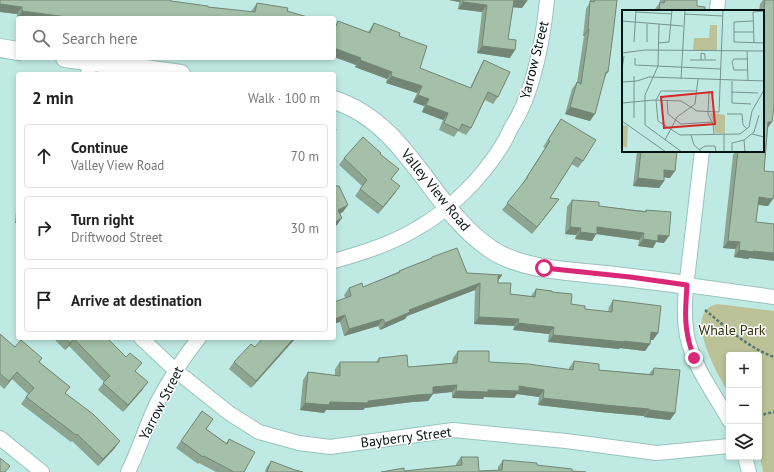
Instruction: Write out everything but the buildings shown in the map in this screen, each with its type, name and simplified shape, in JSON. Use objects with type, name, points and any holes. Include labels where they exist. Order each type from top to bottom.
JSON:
[{"type":"street","name":"Yarrow Street","points":[[336,259],[392,242],[433,219],[447,208],[485,170],[501,147],[518,117],[528,93],[537,60],[547,0]]},
{"type":"street","points":[[717,10],[718,0]]},
{"type":"street","points":[[0,48],[16,51]]},
{"type":"street","points":[[70,60],[89,68],[150,72]]},
{"type":"street","name":"Valley View Road","points":[[336,101],[362,113],[388,133],[400,145],[447,208],[465,228],[480,242],[493,251],[513,260],[544,268],[630,277],[687,285]]},
{"type":"street","points":[[702,152],[687,285],[687,336],[701,374],[726,415]]},
{"type":"street","points":[[687,285],[774,297]]},
{"type":"street","name":"Bayberry Street","points":[[143,340],[175,370],[229,413],[259,432],[299,443],[330,447],[453,430],[566,441],[657,453],[726,446]]},
{"type":"street","name":"Yarrow Street","points":[[128,472],[157,404],[175,370],[198,340]]},
{"type":"street","points":[[0,438],[42,472]]},
{"type":"street","points":[[746,460],[749,472]]},
{"type":"path","points":[[705,310],[742,340],[774,357]]},
{"type":"path","points":[[762,416],[774,412]]},
{"type":"green space","name":"Whale Park","points":[[717,304],[774,311],[774,472],[763,472],[760,460],[762,460],[762,352],[726,352],[726,388],[717,373],[705,345],[702,331],[702,319],[707,309]]},
{"type":"route","points":[[544,268],[630,277],[687,285],[686,329],[694,358]]}]
